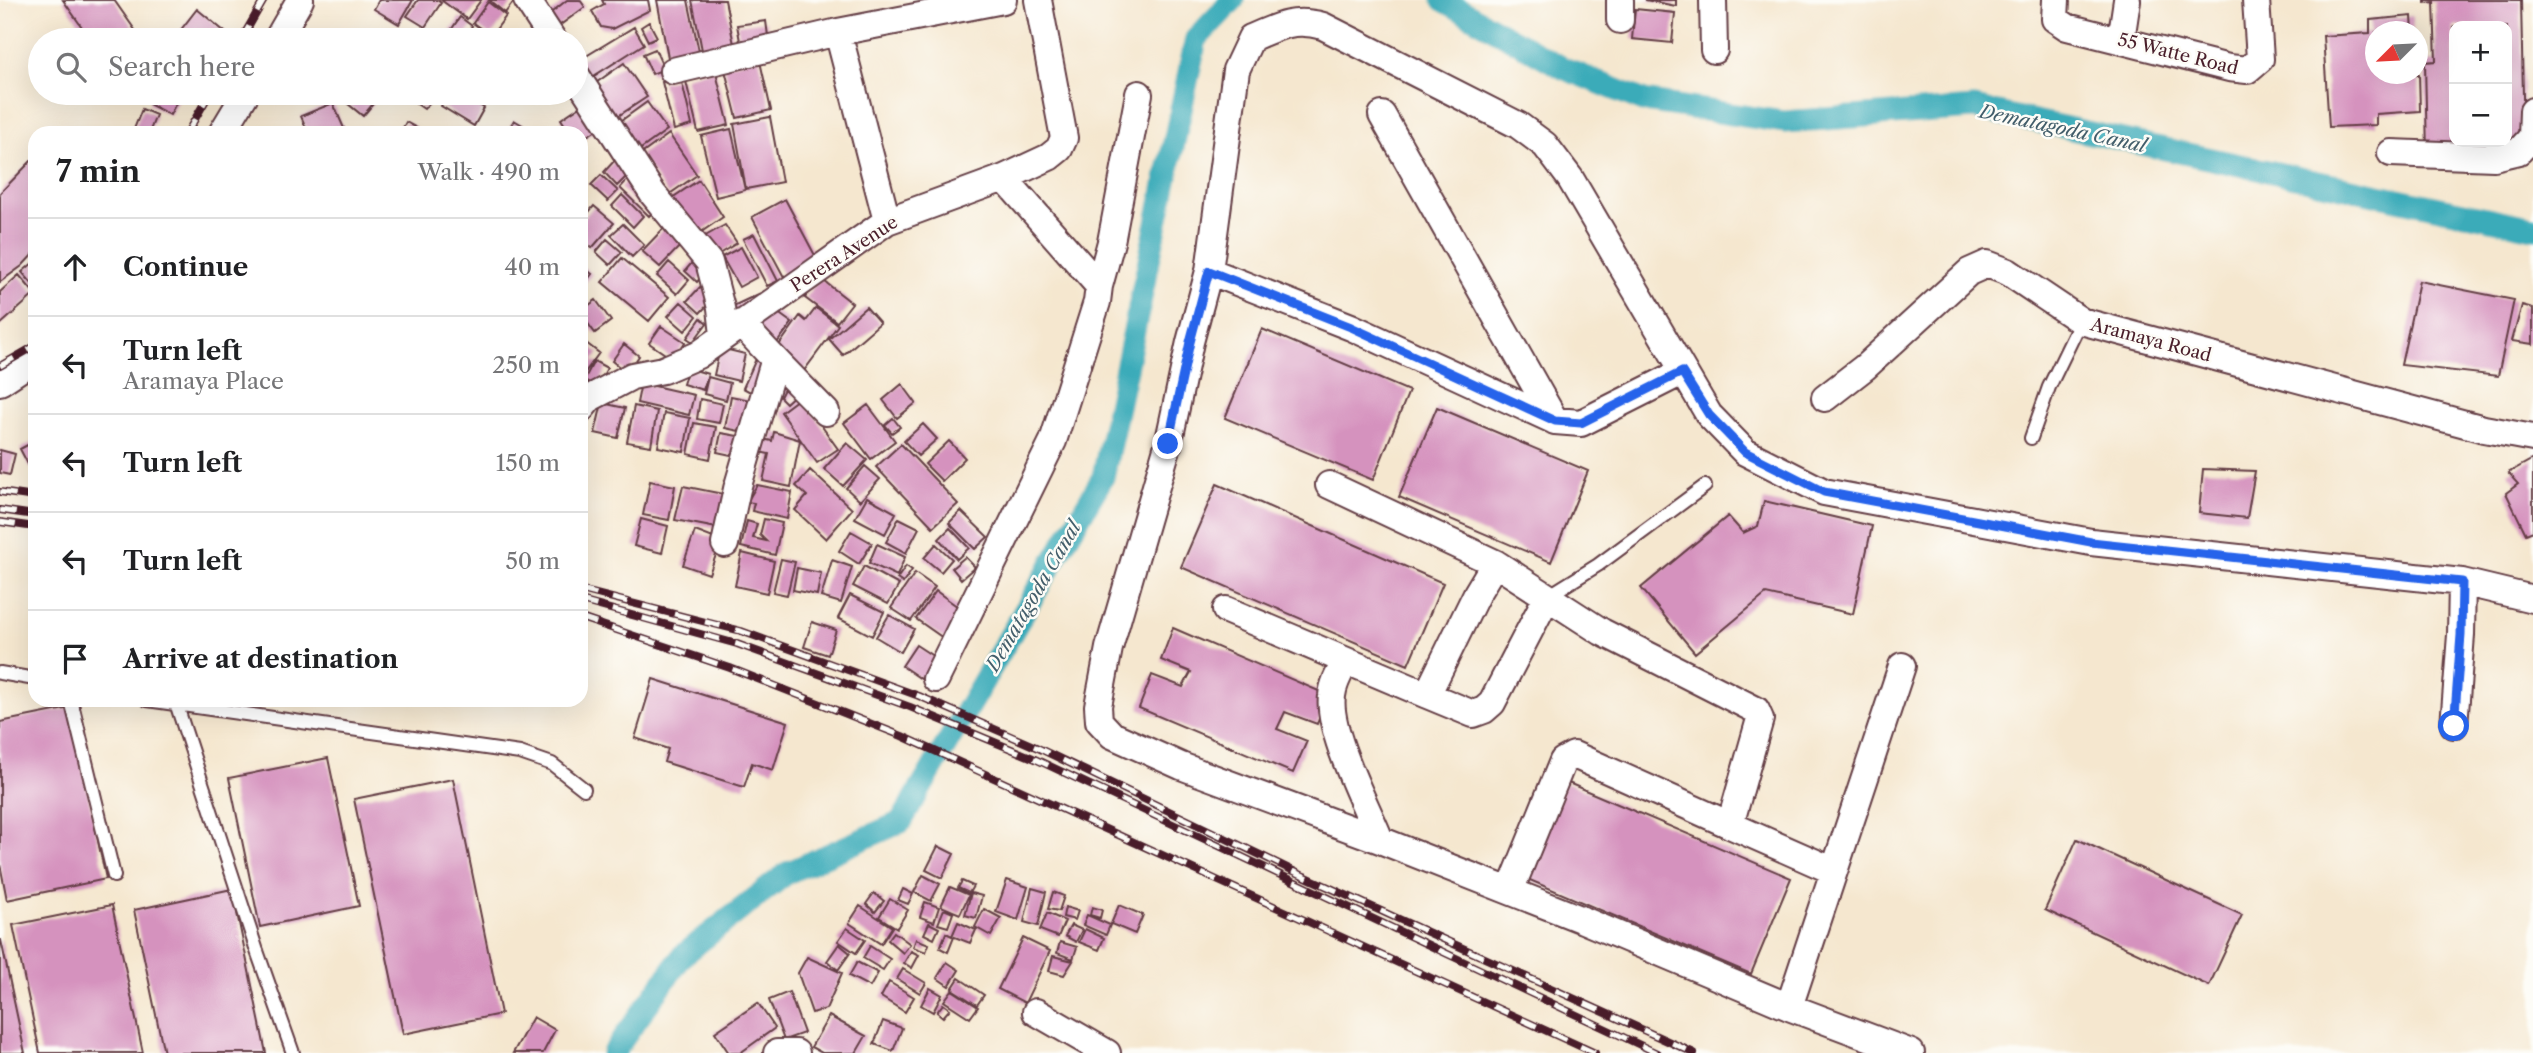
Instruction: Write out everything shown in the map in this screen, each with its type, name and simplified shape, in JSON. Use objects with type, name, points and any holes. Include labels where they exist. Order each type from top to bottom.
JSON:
[{"type":"street","points":[[284,28],[300,0]]},
{"type":"street","points":[[527,0],[545,28]]},
{"type":"street","points":[[673,71],[838,32],[1001,0]]},
{"type":"street","name":"Perera Avenue","points":[[588,401],[632,376],[663,370],[698,355],[887,221],[1004,178],[1049,158],[1059,149],[1065,138],[1038,0]]},
{"type":"street","points":[[1713,0],[1714,50]]},
{"type":"street","name":"55 Watte Road","points":[[2056,0],[2055,19],[2067,27],[2229,68],[2247,70],[2260,59],[2256,0]]},
{"type":"street","points":[[2121,40],[2127,0]]},
{"type":"street","points":[[1911,1053],[1789,1007],[1510,891],[1181,766],[1112,735],[1099,721],[1098,706],[1109,648],[1168,444],[1190,342],[1209,271],[1236,70],[1251,38],[1280,25],[1304,21],[1323,26],[1518,125],[1545,145],[1570,178],[1709,415],[1745,452],[1824,492],[2091,542],[2462,582],[2533,599]]},
{"type":"street","points":[[838,32],[887,221]]},
{"type":"street","points":[[588,94],[653,194],[709,262],[721,308],[732,329],[790,373],[826,412]]},
{"type":"street","points":[[936,679],[1053,441],[1097,302],[1139,94]]},
{"type":"street","points":[[226,126],[239,105]]},
{"type":"street","points":[[2391,153],[2494,157],[2519,151],[2532,137],[2533,111]]},
{"type":"street","points":[[1382,115],[1555,421]]},
{"type":"street","points":[[1004,178],[1099,286]]},
{"type":"street","name":"Aramaya Road","points":[[1825,398],[1864,367],[1969,272],[1987,264],[2008,272],[2081,321],[2471,425],[2533,438]]},
{"type":"street","points":[[1209,271],[1351,327],[1555,421],[1581,423],[1682,372]]},
{"type":"street","points":[[725,544],[737,489],[774,362]]},
{"type":"street","points":[[0,382],[28,364]]},
{"type":"street","points":[[1329,485],[1495,563],[1602,632],[1756,710],[1760,719],[1730,825]]},
{"type":"street","points":[[1427,695],[1477,593],[1495,563]]},
{"type":"street","points":[[2454,726],[2462,582]]},
{"type":"street","points":[[1226,610],[1474,714],[1492,704],[1546,597]]},
{"type":"street","points":[[1346,661],[1337,677],[1331,698],[1339,744],[1380,840]]},
{"type":"street","points":[[1789,1007],[1902,666]]},
{"type":"street","points":[[1510,891],[1563,761],[1574,755],[1834,871]]},
{"type":"street","points":[[1036,1012],[1107,1053]]},
{"type":"street","points":[[777,1053],[796,1053]]},
{"type":"lane","points":[[2031,438],[2049,387],[2081,321]]},
{"type":"lane","points":[[1546,597],[1598,565],[1705,486]]},
{"type":"lane","points":[[0,673],[28,678]]},
{"type":"lane","points":[[73,707],[114,876]]},
{"type":"lane","points":[[177,707],[293,1053]]},
{"type":"lane","points":[[184,707],[520,753],[552,764],[584,789]]},
{"type":"building","points":[[63,0],[114,0],[134,28],[83,28]]},
{"type":"building","points":[[379,0],[413,0],[399,24],[374,9]]},
{"type":"building","points":[[418,0],[437,0],[441,3],[425,27],[407,16]]},
{"type":"building","points":[[441,0],[481,0],[467,19]]},
{"type":"building","points":[[489,0],[515,0],[505,13]]},
{"type":"building","points":[[567,0],[580,0],[585,7],[556,28],[547,16]]},
{"type":"building","points":[[602,0],[648,0],[650,10],[612,29],[601,27],[592,11],[604,4]]},
{"type":"building","points":[[657,0],[688,0],[700,56],[669,63]]},
{"type":"building","points":[[692,0],[725,0],[735,49],[703,55]]},
{"type":"building","points":[[1645,0],[1676,0],[1676,6]]},
{"type":"building","points":[[2425,0],[2521,0],[2524,145],[2512,146],[2512,21],[2449,21],[2449,147],[2500,147],[2427,153],[2425,84],[2428,84],[2428,62],[2436,61],[2434,2],[2425,3]]},
{"type":"building","points":[[488,2],[506,16],[497,28],[480,28],[473,23]]},
{"type":"building","points":[[197,9],[220,28],[182,28]]},
{"type":"building","points":[[1635,9],[1675,13],[1672,43],[1632,39]]},
{"type":"building","points":[[2412,16],[2412,21],[2370,21]]},
{"type":"building","points":[[460,17],[472,26],[471,28],[452,28]]},
{"type":"building","points":[[766,21],[768,36],[740,41],[737,25]]},
{"type":"building","points":[[649,22],[657,37],[648,41],[641,27]]},
{"type":"building","points":[[634,27],[644,44],[589,79],[588,55]]},
{"type":"building","points":[[2365,33],[2365,84],[2419,84],[2420,111],[2376,114],[2376,125],[2329,127],[2323,36]]},
{"type":"building","points":[[655,49],[664,69],[652,74],[643,54]]},
{"type":"building","points":[[759,57],[771,110],[737,118],[724,66]]},
{"type":"building","points":[[624,63],[647,97],[615,118],[593,85]]},
{"type":"building","points":[[715,69],[729,125],[698,132],[685,77]]},
{"type":"building","points":[[681,78],[692,125],[674,130],[662,82]]},
{"type":"building","points":[[647,102],[667,130],[638,151],[618,123]]},
{"type":"building","points":[[151,105],[175,105],[170,115]]},
{"type":"building","points":[[334,105],[343,126],[305,126],[301,116]]},
{"type":"building","points":[[349,105],[372,105],[363,116]]},
{"type":"building","points":[[479,105],[484,108],[474,126],[441,106]]},
{"type":"building","points":[[582,105],[598,129],[588,135],[588,126],[566,126],[561,119]]},
{"type":"building","points":[[142,109],[156,115],[152,126],[135,126]]},
{"type":"building","points":[[770,117],[782,182],[746,189],[734,124]]},
{"type":"building","points":[[514,120],[524,126],[510,126]]},
{"type":"building","points":[[731,129],[745,190],[716,197],[701,136]]},
{"type":"building","points":[[669,134],[697,175],[668,195],[640,155]]},
{"type":"building","points":[[616,159],[630,173],[617,186],[604,172]]},
{"type":"building","points":[[28,164],[28,260],[0,282],[0,193]]},
{"type":"building","points":[[601,175],[618,191],[608,201],[591,185]]},
{"type":"building","points":[[630,177],[659,206],[649,216],[620,188]]},
{"type":"building","points":[[699,180],[723,217],[694,237],[669,200]]},
{"type":"building","points":[[622,195],[643,216],[633,227],[612,206]]},
{"type":"building","points":[[785,199],[818,261],[785,279],[752,217]]},
{"type":"building","points":[[594,206],[614,223],[592,248],[588,245],[588,213]]},
{"type":"building","points":[[623,224],[644,245],[632,257],[611,235]]},
{"type":"building","points":[[725,225],[737,243],[714,257],[702,238]]},
{"type":"building","points":[[665,227],[682,244],[660,267],[642,251]]},
{"type":"building","points":[[754,234],[778,281],[767,286],[743,239]]},
{"type":"building","points":[[607,239],[622,252],[610,265],[596,252]]},
{"type":"building","points":[[741,247],[757,277],[739,287],[722,257]]},
{"type":"building","points":[[622,258],[669,297],[649,321],[602,282]]},
{"type":"building","points":[[696,258],[708,269],[697,282],[685,271]]},
{"type":"building","points":[[669,262],[689,280],[677,294],[657,276]]},
{"type":"building","points":[[28,267],[28,279],[22,272]]},
{"type":"building","points":[[19,275],[28,286],[28,300],[0,325],[0,292]]},
{"type":"building","points":[[820,278],[852,303],[837,322],[805,298]]},
{"type":"building","points":[[2419,281],[2514,300],[2498,376],[2401,365]]},
{"type":"building","points":[[701,286],[714,298],[700,313],[687,301]]},
{"type":"building","points":[[765,291],[734,318],[729,308]]},
{"type":"building","points":[[596,300],[611,321],[595,333],[588,324],[588,306]]},
{"type":"building","points":[[681,302],[697,316],[685,331],[668,316]]},
{"type":"building","points":[[2522,305],[2533,308],[2533,344],[2512,341]]},
{"type":"building","points":[[770,307],[792,323],[773,348],[751,332]]},
{"type":"building","points":[[866,307],[880,323],[843,355],[829,339]]},
{"type":"building","points":[[816,308],[838,325],[800,376],[772,355],[800,316],[806,321]]},
{"type":"building","points":[[701,318],[707,323],[693,342],[687,338]]},
{"type":"building","points":[[661,326],[685,342],[674,360],[649,343]]},
{"type":"building","points":[[1262,329],[1409,391],[1373,480],[1225,418]]},
{"type":"building","points":[[588,344],[599,353],[588,368]]},
{"type":"building","points":[[624,344],[639,356],[627,373],[612,361]]},
{"type":"building","points":[[720,348],[745,354],[739,381],[714,375]]},
{"type":"building","points":[[756,359],[770,367],[758,396],[743,388]]},
{"type":"building","points":[[594,361],[607,368],[597,387],[588,382],[588,372]]},
{"type":"building","points":[[688,368],[708,374],[703,390],[683,384]]},
{"type":"building","points":[[708,377],[730,383],[726,400],[704,394]]},
{"type":"building","points":[[788,381],[798,392],[786,403],[780,397]]},
{"type":"building","points":[[641,383],[694,395],[689,415],[637,403]]},
{"type":"building","points":[[902,384],[916,403],[897,418],[883,400]]},
{"type":"building","points":[[731,396],[755,401],[749,433],[725,428]]},
{"type":"building","points":[[801,397],[838,449],[817,463],[781,412]]},
{"type":"building","points":[[700,399],[723,404],[719,423],[697,419]]},
{"type":"building","points":[[602,403],[625,408],[618,438],[595,433]]},
{"type":"building","points":[[868,405],[895,441],[871,459],[844,423]]},
{"type":"building","points":[[634,406],[657,411],[651,446],[627,442]]},
{"type":"building","points":[[1437,407],[1588,471],[1551,562],[1399,497]]},
{"type":"building","points":[[664,413],[690,418],[684,452],[658,447]]},
{"type":"building","points":[[893,418],[900,427],[892,433],[885,425]]},
{"type":"building","points":[[694,423],[716,427],[710,459],[688,454]]},
{"type":"building","points":[[923,424],[937,439],[918,456],[904,441]]},
{"type":"building","points":[[774,432],[800,440],[791,487],[763,481],[769,454],[759,452],[762,439],[772,441]]},
{"type":"building","points":[[721,433],[749,438],[745,458],[717,452]]},
{"type":"building","points":[[949,441],[965,458],[942,481],[925,464]]},
{"type":"building","points":[[847,443],[867,460],[843,486],[824,469]]},
{"type":"building","points":[[901,444],[958,504],[933,527],[876,467]]},
{"type":"building","points":[[28,445],[28,464],[20,449]]},
{"type":"building","points":[[0,450],[15,454],[10,475],[0,473]]},
{"type":"building","points":[[2533,459],[2533,531],[2526,534],[2506,493],[2518,484],[2508,473]]},
{"type":"building","points":[[865,466],[880,479],[860,501],[846,488]]},
{"type":"building","points":[[2203,469],[2255,471],[2247,518],[2199,513]]},
{"type":"building","points":[[810,470],[852,509],[826,539],[795,510],[807,496],[796,486]]},
{"type":"building","points":[[650,481],[675,486],[669,520],[643,515]]},
{"type":"building","points":[[1217,484],[1443,583],[1408,665],[1181,567]]},
{"type":"building","points":[[757,485],[792,492],[787,519],[752,511],[754,503],[747,502]]},
{"type":"building","points":[[683,486],[728,495],[722,529],[675,520]]},
{"type":"building","points":[[867,497],[896,513],[885,534],[855,518]]},
{"type":"building","points":[[1764,501],[1872,526],[1853,614],[1766,594],[1695,653],[1641,588],[1728,516],[1743,533],[1758,526]]},
{"type":"building","points":[[961,511],[988,537],[975,549],[949,523]]},
{"type":"building","points":[[899,518],[919,528],[906,553],[886,542]]},
{"type":"building","points":[[641,519],[668,526],[662,553],[634,546]]},
{"type":"building","points":[[764,519],[782,523],[775,555],[741,547],[747,521],[757,524],[753,538],[766,541],[760,535]]},
{"type":"building","points":[[950,528],[969,548],[957,559],[939,539]]},
{"type":"building","points":[[695,531],[721,541],[709,574],[683,565]]},
{"type":"building","points":[[851,531],[872,543],[859,564],[839,551]]},
{"type":"building","points":[[877,544],[905,557],[897,576],[869,563]]},
{"type":"building","points":[[936,544],[952,559],[941,572],[924,558]]},
{"type":"building","points":[[742,553],[774,561],[767,593],[735,586]]},
{"type":"building","points":[[965,557],[975,567],[961,579],[952,568]]},
{"type":"building","points":[[781,559],[795,562],[787,595],[773,592]]},
{"type":"building","points":[[832,560],[852,567],[841,603],[821,597]]},
{"type":"building","points":[[864,566],[899,585],[888,604],[853,586]]},
{"type":"building","points":[[906,566],[912,570],[903,583],[897,579]]},
{"type":"building","points":[[797,568],[821,573],[817,595],[793,590]]},
{"type":"building","points":[[915,573],[935,587],[911,621],[891,608]]},
{"type":"building","points":[[936,591],[965,612],[946,640],[916,619]]},
{"type":"building","points":[[850,595],[884,612],[872,636],[838,618]]},
{"type":"building","points":[[889,615],[914,629],[901,652],[876,637]]},
{"type":"building","points":[[812,622],[836,630],[828,655],[804,647]]},
{"type":"building","points":[[1173,628],[1328,695],[1317,724],[1285,712],[1277,729],[1307,741],[1293,773],[1139,708],[1152,675],[1183,687],[1191,672],[1161,660]]},
{"type":"building","points":[[916,645],[942,662],[927,683],[902,666]]},
{"type":"building","points":[[653,679],[788,722],[773,770],[752,763],[744,787],[664,762],[668,749],[635,738]]},
{"type":"building","points":[[70,708],[106,879],[7,900],[0,864],[0,722]]},
{"type":"building","points":[[328,758],[359,906],[260,927],[229,778]]},
{"type":"building","points":[[453,779],[501,1014],[403,1034],[354,799]]},
{"type":"building","points":[[1566,782],[1791,878],[1751,974],[1525,878]]},
{"type":"building","points":[[2077,839],[2242,915],[2209,986],[2045,910]]},
{"type":"building","points":[[938,846],[954,854],[942,878],[926,870]]},
{"type":"building","points":[[923,875],[940,884],[931,901],[914,892]]},
{"type":"building","points":[[1007,880],[1028,887],[1018,920],[996,912]]},
{"type":"building","points":[[962,881],[973,886],[969,893],[958,888]]},
{"type":"building","points":[[950,887],[969,895],[960,914],[941,906]]},
{"type":"building","points":[[1032,888],[1046,892],[1038,926],[1024,922]]},
{"type":"building","points":[[232,889],[266,1053],[164,1053],[134,910]]},
{"type":"building","points":[[903,889],[913,894],[908,904],[898,900]]},
{"type":"building","points":[[1053,892],[1064,896],[1059,911],[1048,909]]},
{"type":"building","points":[[874,893],[884,901],[875,912],[866,904]]},
{"type":"building","points":[[971,893],[982,896],[976,918],[965,915]]},
{"type":"building","points":[[890,899],[908,910],[897,928],[879,917]]},
{"type":"building","points":[[925,902],[939,907],[934,922],[920,917]]},
{"type":"building","points":[[112,905],[143,1053],[40,1053],[13,925]]},
{"type":"building","points":[[1119,905],[1143,915],[1135,934],[1111,924]]},
{"type":"building","points":[[860,906],[892,927],[881,944],[849,923]]},
{"type":"building","points":[[1065,907],[1078,911],[1075,920],[1063,917]]},
{"type":"building","points":[[1092,907],[1102,910],[1100,918],[1090,915]]},
{"type":"building","points":[[944,909],[953,913],[948,927],[938,924]]},
{"type":"building","points":[[984,909],[1001,918],[991,936],[975,927]]},
{"type":"building","points":[[1047,913],[1065,921],[1058,937],[1040,930]]},
{"type":"building","points":[[1087,915],[1110,925],[1106,935],[1083,925]]},
{"type":"building","points":[[958,922],[976,930],[970,943],[952,936]]},
{"type":"building","points":[[929,923],[939,928],[934,939],[924,934]]},
{"type":"building","points":[[1071,925],[1082,930],[1076,942],[1065,936]]},
{"type":"building","points":[[847,928],[865,940],[856,953],[838,941]]},
{"type":"building","points":[[1085,929],[1104,938],[1099,950],[1079,942]]},
{"type":"building","points":[[894,932],[910,944],[903,953],[888,940]]},
{"type":"building","points":[[946,933],[954,937],[948,952],[940,948]]},
{"type":"building","points":[[1023,938],[1050,951],[1025,1003],[998,989]]},
{"type":"building","points":[[916,939],[929,944],[926,952],[913,947]]},
{"type":"building","points":[[1,940],[25,1053],[0,1053]]},
{"type":"building","points":[[1060,942],[1077,947],[1073,959],[1057,953]]},
{"type":"building","points":[[839,944],[850,953],[838,970],[827,961]]},
{"type":"building","points":[[870,946],[890,959],[883,970],[863,958]]},
{"type":"building","points":[[911,951],[919,955],[912,968],[904,963]]},
{"type":"building","points":[[1053,956],[1073,961],[1064,975],[1049,971]]},
{"type":"building","points":[[807,957],[842,973],[826,1009],[812,1013],[798,973]]},
{"type":"building","points":[[857,962],[878,973],[870,987],[849,976]]},
{"type":"building","points":[[947,962],[959,970],[949,986],[937,978]]},
{"type":"building","points":[[903,969],[926,983],[920,993],[897,979]]},
{"type":"building","points":[[959,978],[984,995],[977,1005],[952,989]]},
{"type":"building","points":[[889,982],[914,997],[905,1012],[881,997]]},
{"type":"building","points":[[930,988],[942,995],[933,1012],[921,1005]]},
{"type":"building","points":[[952,990],[978,1007],[970,1018],[944,1001]]},
{"type":"building","points":[[789,992],[804,1033],[784,1040],[769,1000]]},
{"type":"building","points":[[758,1003],[775,1028],[740,1053],[729,1053],[715,1032]]},
{"type":"building","points":[[943,1004],[950,1009],[943,1017],[937,1012]]},
{"type":"building","points":[[829,1016],[866,1036],[856,1053],[822,1053],[811,1047]]},
{"type":"building","points":[[533,1017],[555,1030],[543,1053],[513,1053]]},
{"type":"building","points":[[883,1021],[902,1028],[893,1051],[874,1044]]},
{"type":"waterway","name":"Dematagoda Canal","points":[[613,1053],[683,955],[787,873],[901,822],[1103,477],[1196,39],[1233,0]]},
{"type":"waterway","name":"Dematagoda Canal","points":[[1443,0],[1563,68],[1644,101],[1784,122],[1974,108],[2533,228]]},
{"type":"railway","points":[[248,28],[264,0]]},
{"type":"railway","points":[[191,126],[203,105]]},
{"type":"railway","points":[[0,366],[28,350]]},
{"type":"railway","points":[[0,492],[28,496]]},
{"type":"railway","points":[[0,510],[28,514]]},
{"type":"railway","points":[[0,522],[28,526]]},
{"type":"railway","points":[[588,592],[741,631],[919,696],[1038,748],[1304,876],[1694,1053]]},
{"type":"railway","points":[[588,603],[737,644],[910,707],[1033,758],[1657,1053]]},
{"type":"railway","points":[[588,620],[730,668],[902,736],[1595,1053]]},
{"type":"route","points":[[1168,444],[1190,342],[1209,271],[1351,327],[1555,421],[1581,423],[1682,372],[1709,415],[1745,452],[1824,492],[2091,542],[2462,582],[2454,726]]}]
